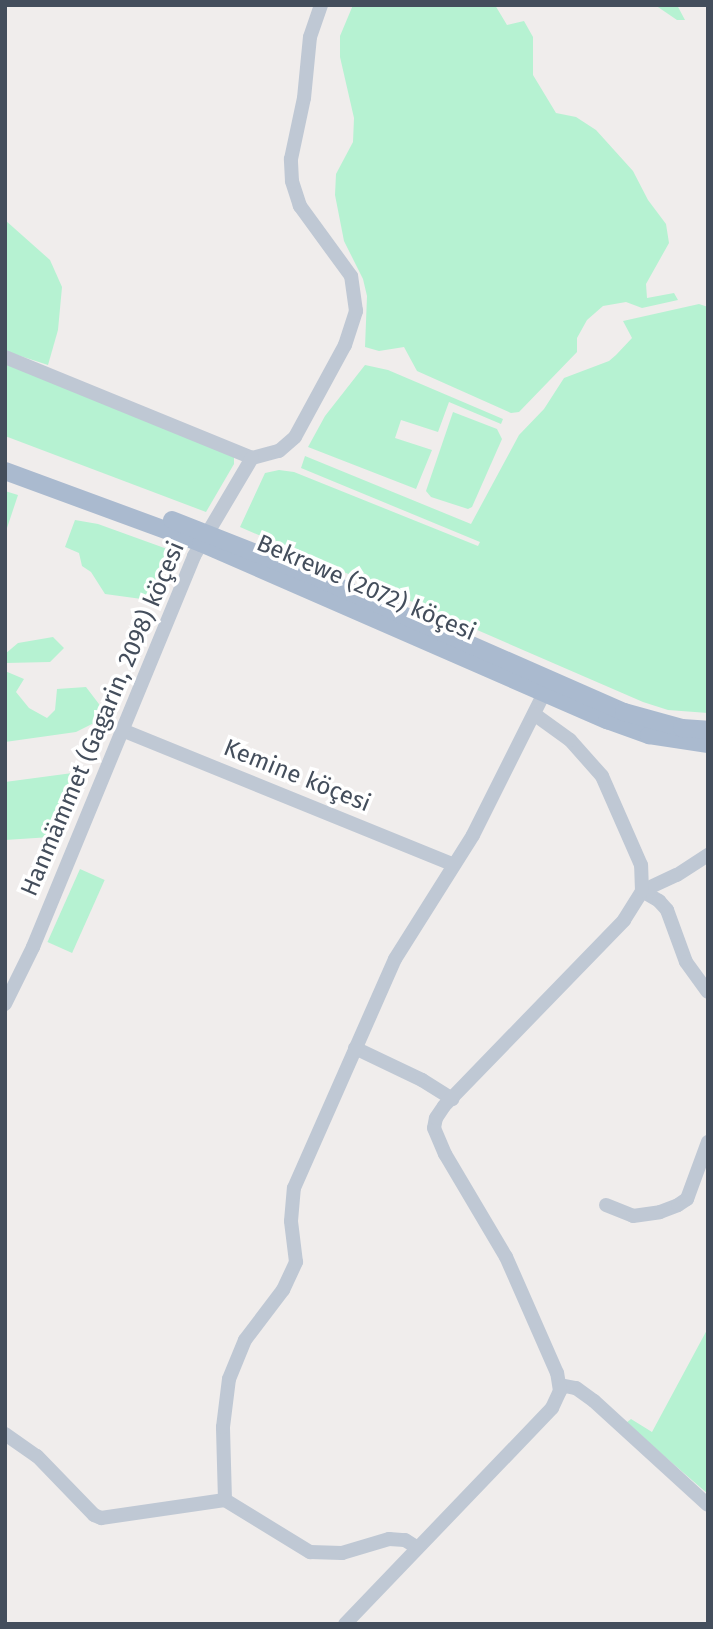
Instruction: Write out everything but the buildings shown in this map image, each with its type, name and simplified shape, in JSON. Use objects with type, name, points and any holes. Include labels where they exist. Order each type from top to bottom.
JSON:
[{"type":"main road","name":"Bekrewe (2072) köçesi","points":[[5,458],[204,538],[548,685],[649,736],[708,744]]},
{"type":"main road","name":"Bekrewe (2072) köçesi","points":[[5,471],[204,538]]},
{"type":"main road","name":"Bekrewe (2072) köçesi","points":[[548,685],[642,718],[682,728],[708,730]]},
{"type":"street","points":[[5,357],[252,458],[279,452],[295,437],[345,345],[356,311],[351,276],[300,206],[292,181],[291,159],[303,106],[310,37],[321,5]]},
{"type":"street","name":"Hanmämmet (Gagarin, 2098) köçesi","points":[[5,1004],[25,966],[204,538],[252,458]]},
{"type":"street","points":[[225,1500],[223,1427],[231,1370],[245,1340],[294,1269],[297,1255],[291,1221],[294,1188],[395,959],[473,835],[548,685]]},
{"type":"street","points":[[345,1624],[552,1408],[560,1385],[506,1257],[438,1141],[434,1128],[436,1118],[452,1099],[631,914],[642,891],[641,865],[602,776],[570,740],[534,714]]},
{"type":"street","name":"Kemine köçesi","points":[[122,730],[454,865]]},
{"type":"street","points":[[642,891],[677,875],[708,855]]},
{"type":"street","points":[[642,891],[659,901],[667,910],[685,962],[708,992]]},
{"type":"street","points":[[355,1048],[422,1080],[452,1099]]},
{"type":"street","points":[[606,1205],[633,1216],[660,1212],[678,1205],[687,1199],[708,1142]]},
{"type":"street","points":[[560,1385],[576,1388],[594,1401],[708,1505]]},
{"type":"street","points":[[5,1434],[37,1456],[94,1515],[101,1518],[225,1500],[310,1552],[342,1553],[389,1539],[405,1540],[416,1547]]},
{"type":"green space","points":[[353,5],[495,5],[507,25],[524,21],[533,37],[533,75],[556,113],[576,117],[596,130],[633,171],[648,200],[666,224],[669,243],[646,284],[647,298],[674,293],[678,300],[642,308],[626,302],[603,306],[587,320],[577,338],[577,352],[519,412],[511,413],[417,371],[404,347],[379,351],[365,347],[367,296],[363,279],[344,241],[335,195],[336,174],[353,142],[354,118],[340,57],[340,36]]},
{"type":"green space","points":[[655,5],[677,5],[685,20],[677,20]]},
{"type":"green space","points":[[5,220],[50,260],[62,287],[58,330],[48,365],[5,351]]},
{"type":"green space","points":[[699,304],[708,307],[708,713],[668,710],[643,702],[240,527],[265,473],[279,470],[294,472],[478,546],[480,542],[301,468],[305,456],[471,524],[519,435],[544,409],[564,378],[609,361],[632,338],[623,321]]},
{"type":"green space","points":[[5,361],[234,453],[234,464],[206,512],[5,436]]},
{"type":"green space","points":[[365,365],[388,370],[503,419],[501,424],[449,402],[438,432],[401,420],[395,438],[432,450],[416,489],[308,447],[325,416]]},
{"type":"green space","points":[[453,412],[497,429],[502,439],[472,507],[468,509],[431,497],[426,491]]},
{"type":"green space","points":[[5,491],[18,495],[5,534]]},
{"type":"green space","points":[[75,520],[98,524],[170,550],[149,600],[105,594],[91,572],[82,566],[79,553],[65,547]]},
{"type":"green space","points":[[53,637],[64,648],[50,662],[6,663],[5,667],[5,654],[18,643]]},
{"type":"green space","points":[[5,671],[24,679],[16,692],[29,708],[47,718],[55,710],[57,689],[86,687],[102,708],[98,721],[76,732],[5,742]]},
{"type":"green space","points":[[80,772],[51,837],[5,840],[5,782]]},
{"type":"green space","points":[[80,869],[105,880],[72,953],[47,942]]},
{"type":"green space","points":[[708,1328],[708,1494],[626,1423],[631,1419],[652,1432]]}]
